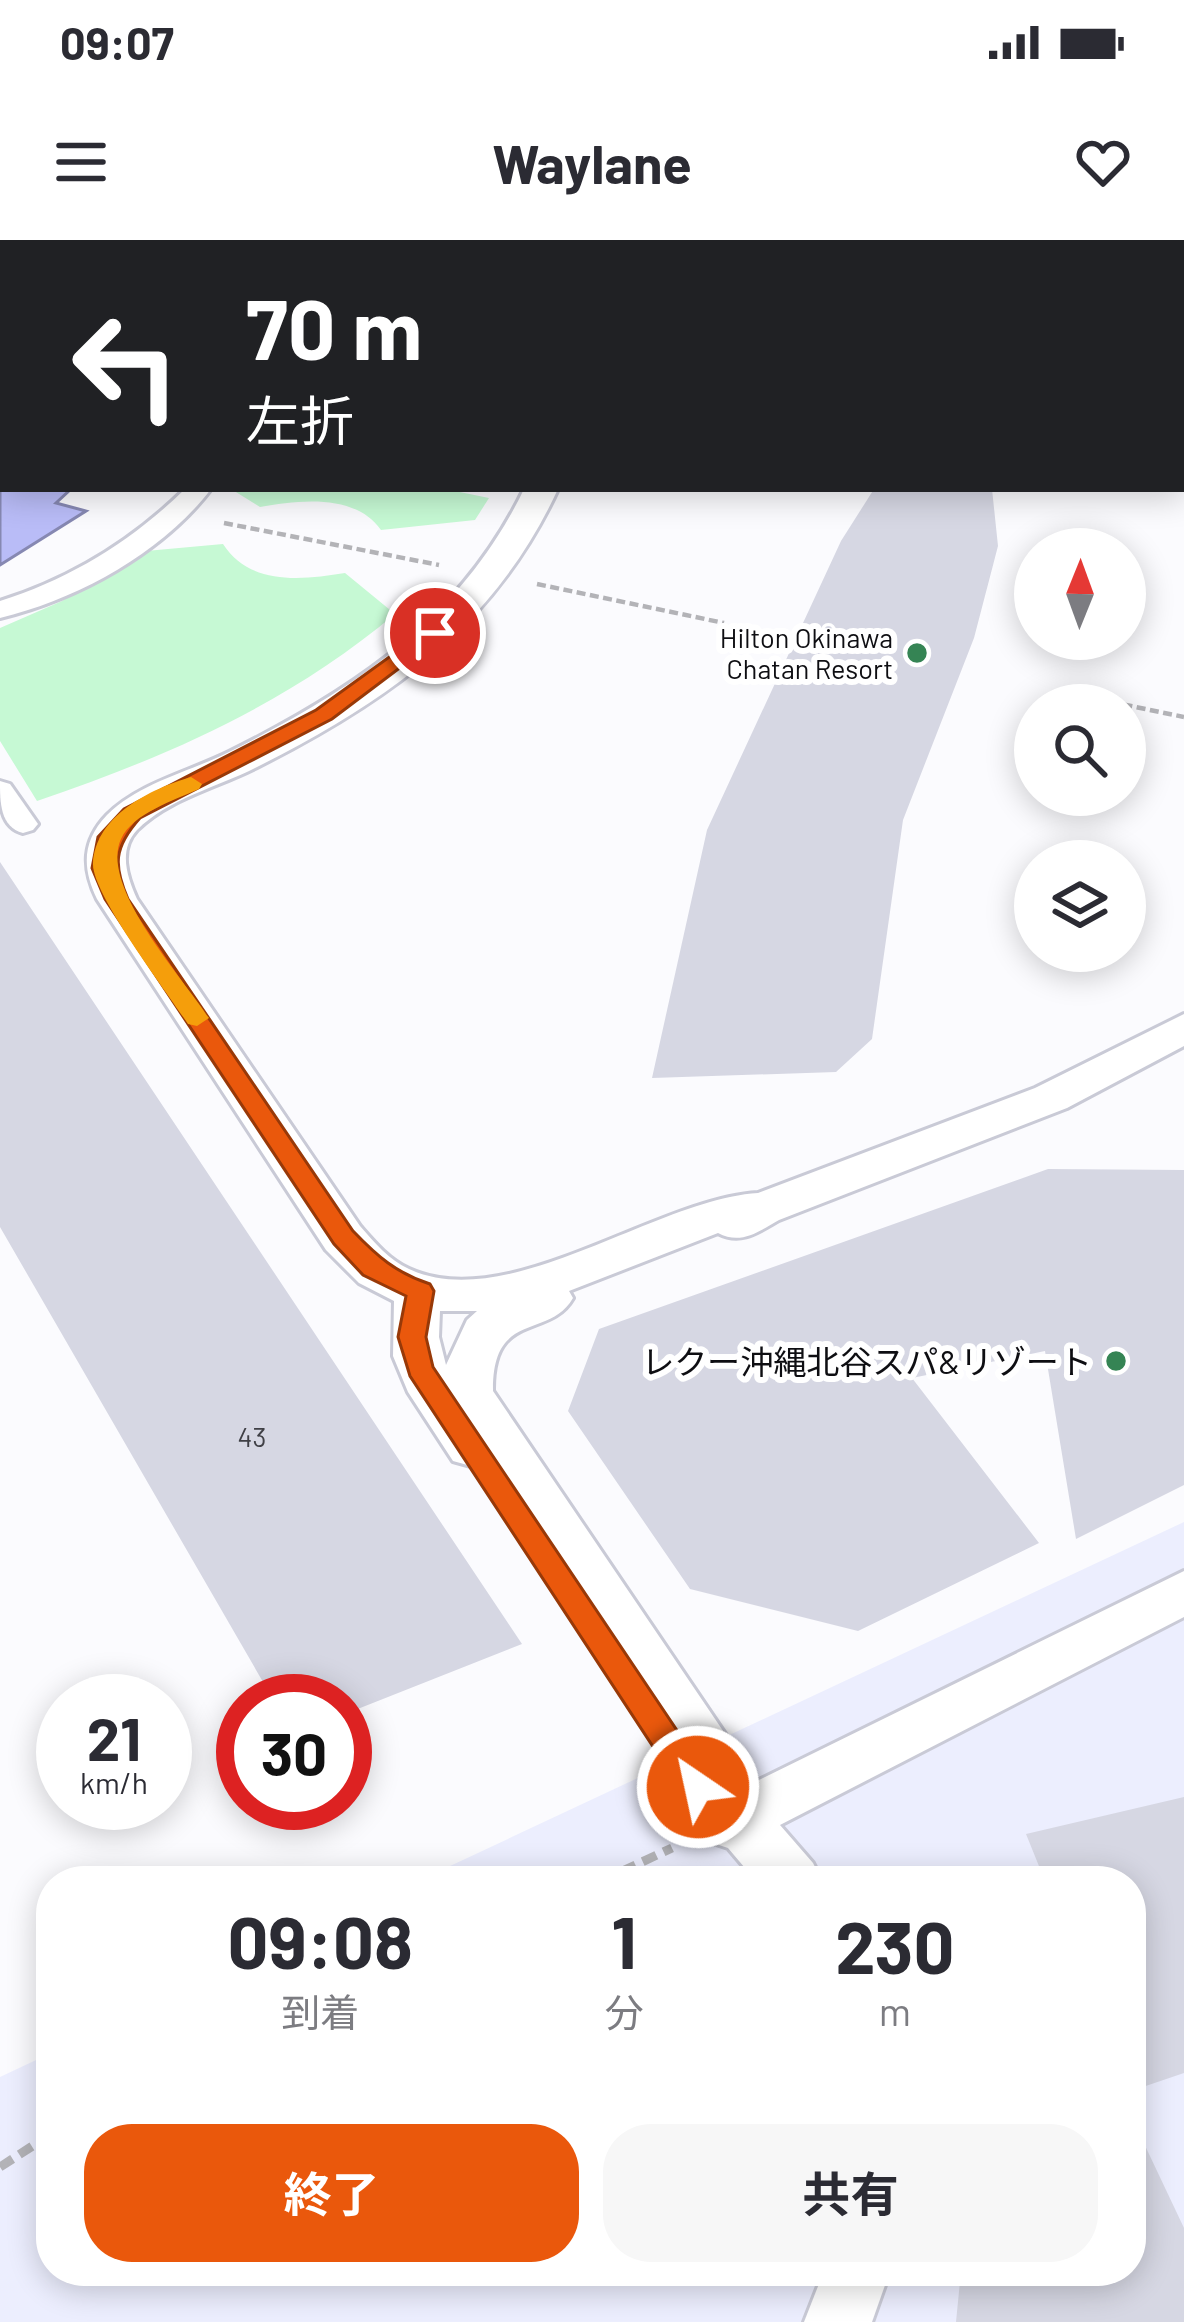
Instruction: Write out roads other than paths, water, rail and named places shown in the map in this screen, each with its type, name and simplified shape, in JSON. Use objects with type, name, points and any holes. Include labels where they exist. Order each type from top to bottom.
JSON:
[{"type":"street","points":[[0,610],[42,598],[115,558],[176,514],[196,492]]},
{"type":"street","points":[[539,492],[500,565],[416,651],[284,738],[146,805],[120,825],[105,851],[104,868],[117,899],[343,1238],[382,1275],[420,1291],[475,1295],[549,1278],[728,1211],[763,1209]]},
{"type":"street","points":[[0,790],[23,824]]},
{"type":"street","points":[[736,1819],[476,1409],[468,1392],[468,1371],[484,1332],[504,1316],[739,1223],[763,1209],[1051,1099],[1184,1028]]},
{"type":"street","points":[[420,1291],[412,1337],[420,1369],[736,1819],[779,1866]]},
{"type":"street","points":[[736,1819],[1184,1592]]},
{"type":"street","points":[[838,2322],[851,2286]]},
{"type":"water","points":[[0,492],[68,492],[56,503],[86,511],[0,565]]},
{"type":"place","name":"Hilton Okinawa Chatan Resort","points":[[917,653]]},
{"type":"place","name":"レクー沖縄北谷スパ&リゾート","points":[[1116,1361]]}]
